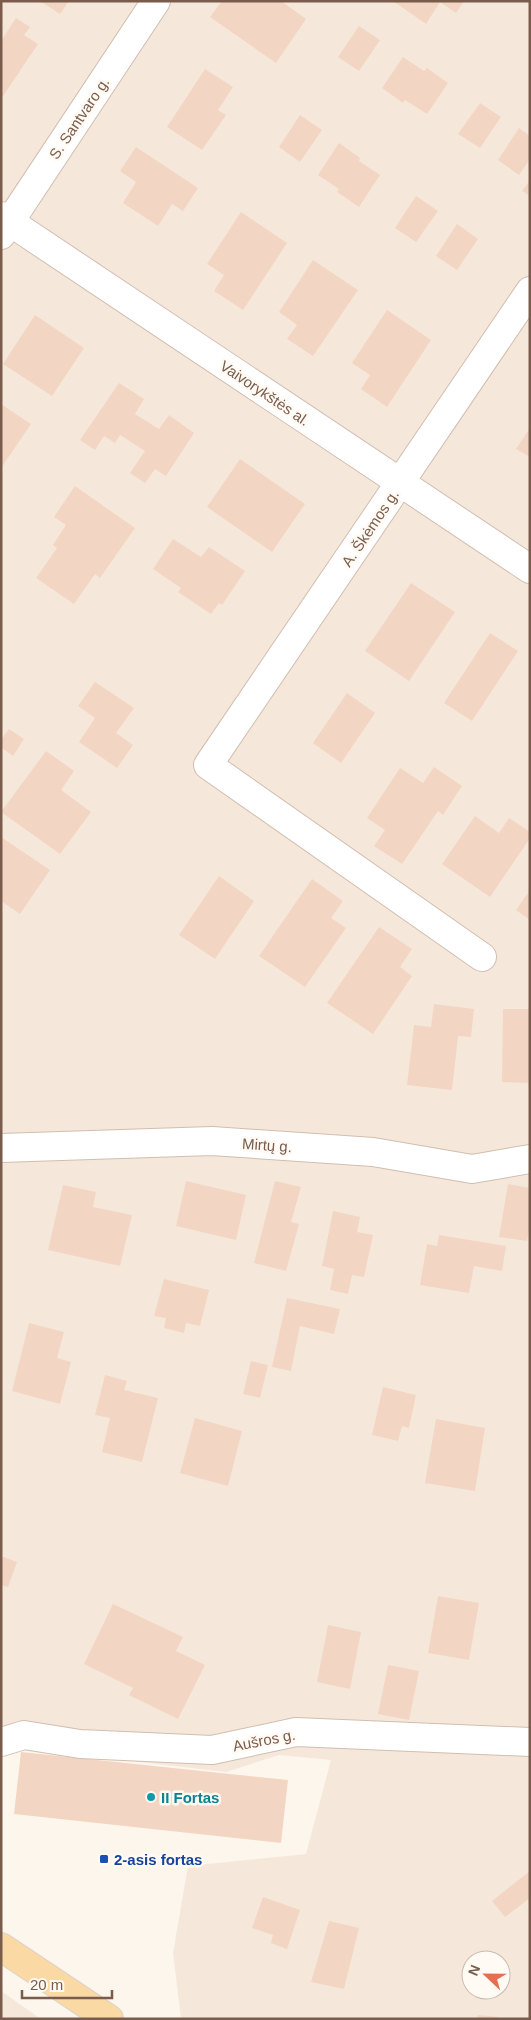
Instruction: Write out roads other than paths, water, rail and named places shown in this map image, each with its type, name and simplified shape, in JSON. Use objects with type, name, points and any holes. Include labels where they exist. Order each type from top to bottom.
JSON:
[{"type":"main road","points":[[1,1947],[109,2019]]},
{"type":"street","name":"S. Santvaro g.","points":[[4,224],[156,1]]},
{"type":"street","name":"Vaivorykštės al.","points":[[4,224],[530,569]]},
{"type":"street","name":"A. Škėmos g.","points":[[482,957],[208,765],[530,291]]},
{"type":"street","name":"Mirtų g.","points":[[1,1148],[212,1140],[373,1152],[472,1169],[530,1159]]},
{"type":"street","name":"Aušros g.","points":[[1,1742],[24,1735],[80,1744],[212,1750],[296,1732],[530,1742]]},
{"type":"place","name":"II Fortas","points":[[151,1797]]},
{"type":"place","name":"2-asis fortas","points":[[104,1859]]}]
